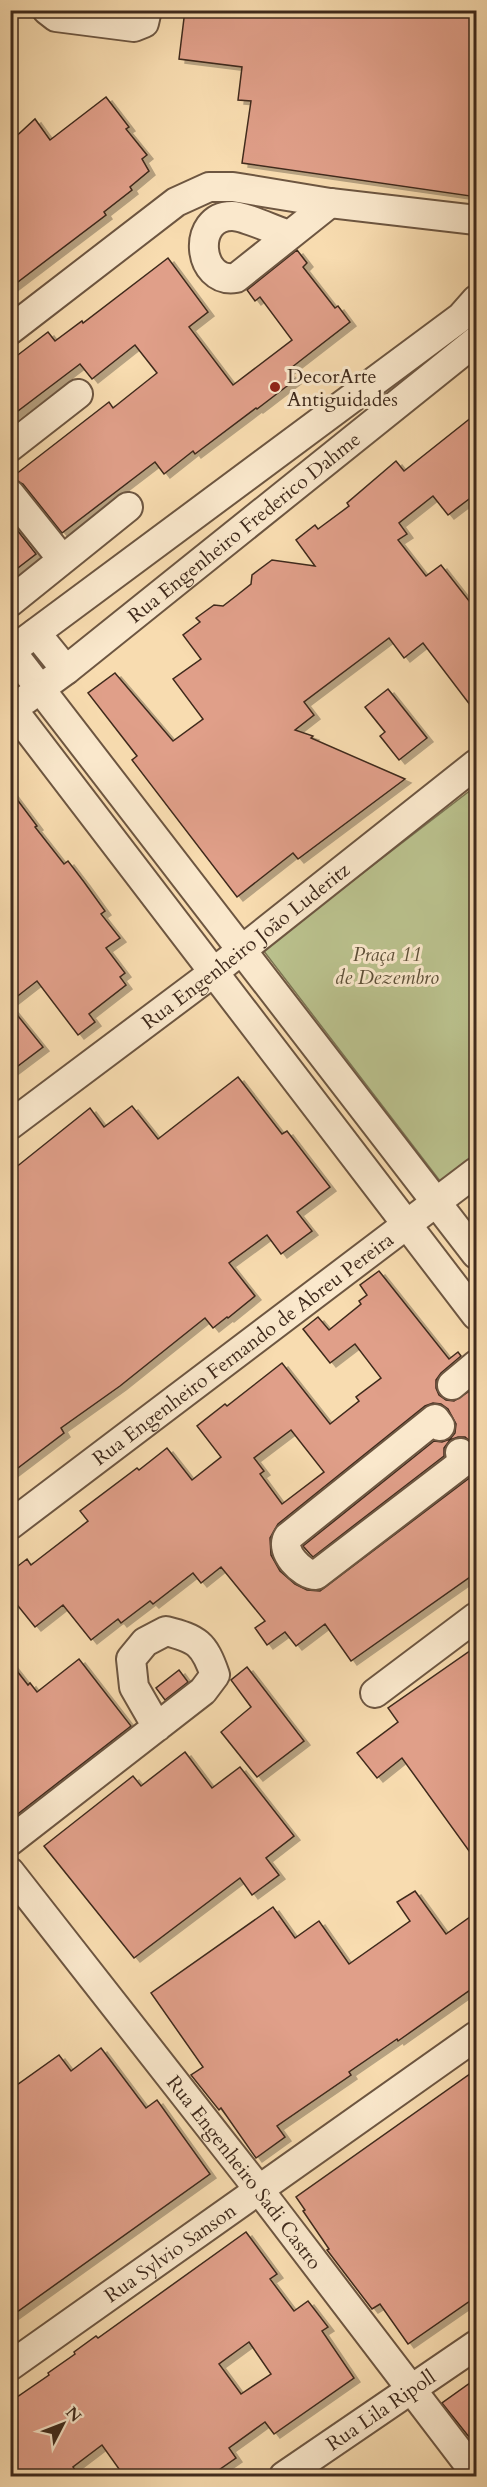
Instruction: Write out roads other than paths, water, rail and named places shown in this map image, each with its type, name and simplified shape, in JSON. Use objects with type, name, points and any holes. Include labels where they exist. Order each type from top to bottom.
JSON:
[{"type":"street","points":[[47,10],[56,16],[134,27],[144,23],[147,10]]},
{"type":"street","points":[[10,330],[176,202],[209,187],[233,187],[330,203],[477,220]]},
{"type":"street","points":[[289,235],[330,203]]},
{"type":"street","name":"Rua Engenheiro Frederico Dahme","points":[[11,652],[461,317],[477,300]]},
{"type":"street","name":"Rua Engenheiro Frederico Dahme","points":[[11,708],[66,670],[477,341]]},
{"type":"street","points":[[10,447],[78,394]]},
{"type":"street","points":[[10,494],[89,592]]},
{"type":"street","points":[[10,602],[128,507]]},
{"type":"street","points":[[36,633],[66,670]]},
{"type":"street","points":[[11,652],[477,1254]]},
{"type":"street","points":[[11,708],[477,1315]]},
{"type":"street","name":"Rua Engenheiro João Luderitz","points":[[10,1125],[214,972],[477,764]]},
{"type":"street","name":"Rua Engenheiro Fernando de Abreu Pereira","points":[[10,1525],[477,1172]]},
{"type":"street","points":[[460,1453],[464,1458],[462,1463],[316,1575],[309,1575],[303,1571],[286,1549],[285,1542],[288,1537],[438,1423],[449,1388],[477,1365]]},
{"type":"street","points":[[375,1694],[477,1617]]},
{"type":"street","points":[[10,1840],[157,1726]]},
{"type":"street","name":"Rua Engenheiro Sadi Castro","points":[[10,1872],[260,2191],[477,2474]]},
{"type":"street","name":"Rua Sylvio Sanson","points":[[10,2366],[477,2036]]},
{"type":"street","name":"Rua Lila Ripoll","points":[[284,2476],[477,2345]]},
{"type":"place","name":"DecorArte Antiguidades","points":[[275,387]]},
{"type":"park label","name":"Praça 11 de Dezembro","points":[[387,966]]}]
